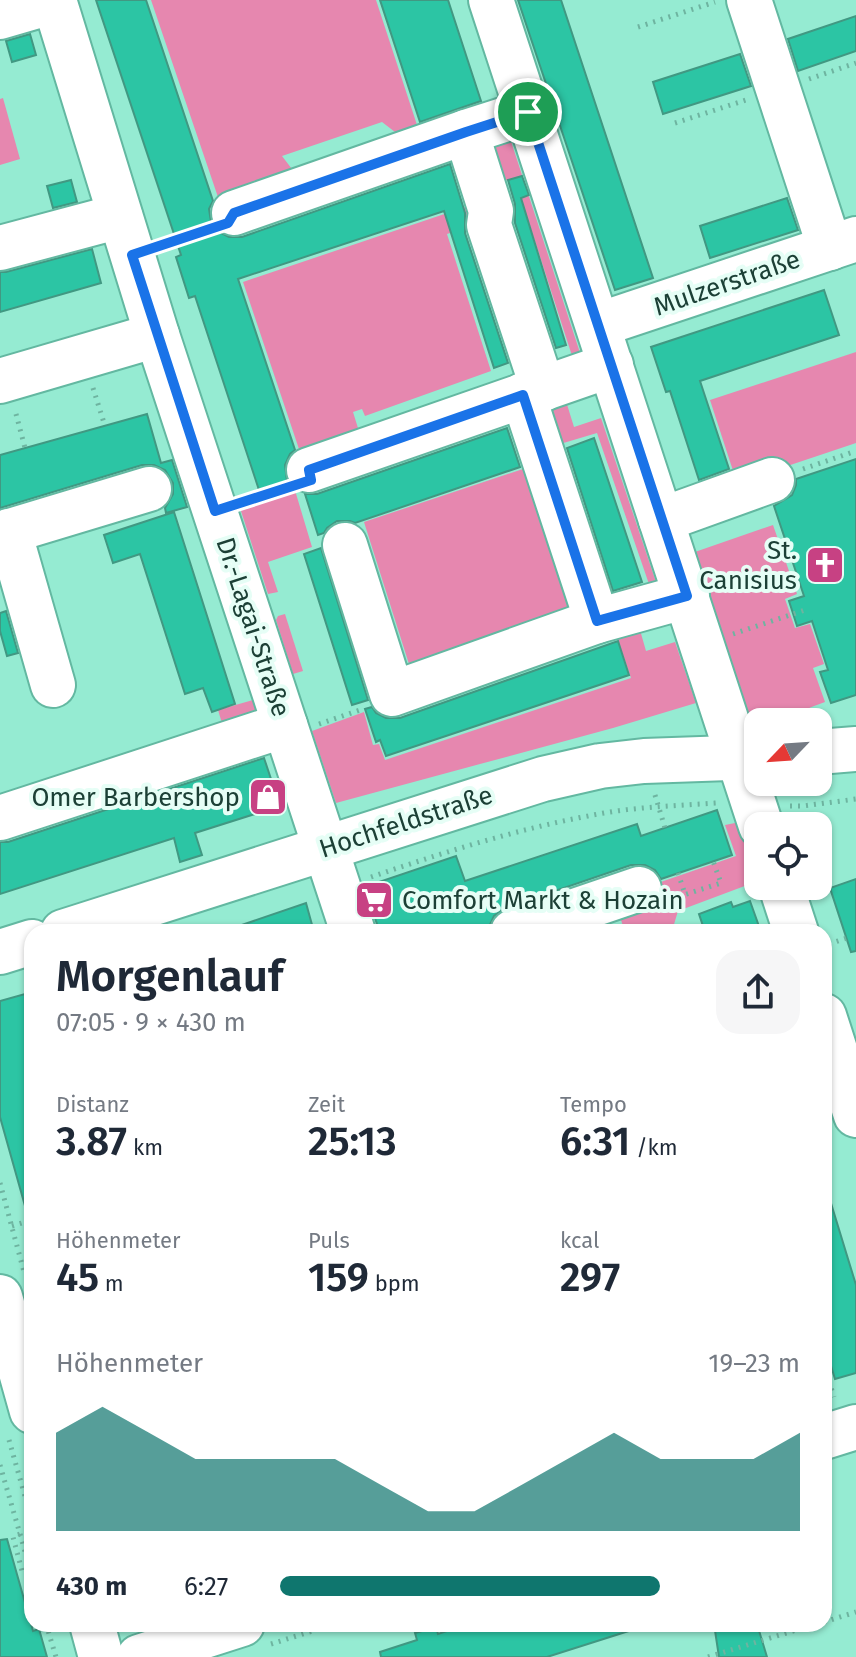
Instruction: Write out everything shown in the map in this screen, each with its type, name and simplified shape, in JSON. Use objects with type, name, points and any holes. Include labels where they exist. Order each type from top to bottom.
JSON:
[{"type":"street","points":[[491,0],[702,645],[744,746]]},
{"type":"street","points":[[749,0],[843,244]]},
{"type":"street","points":[[0,17],[54,1]]},
{"type":"street","name":"Dr.-Lagai-Straße","points":[[54,1],[215,511],[297,726],[332,868],[350,924]]},
{"type":"street","points":[[234,213],[528,112]]},
{"type":"street","points":[[466,132],[491,211],[489,225],[597,621]]},
{"type":"street","points":[[0,248],[93,222],[126,236]]},
{"type":"street","name":"Mulzerstraße","points":[[309,470],[533,392],[604,345],[843,244]]},
{"type":"street","points":[[0,381],[157,335]]},
{"type":"street","points":[[661,520],[772,480]]},
{"type":"street","points":[[53,685],[4,532],[149,489]]},
{"type":"street","points":[[345,545],[392,694],[597,621],[687,596]]},
{"type":"street","points":[[0,818],[297,726]]},
{"type":"street","points":[[832,751],[856,749]]},
{"type":"street","name":"Hochfeldstraße","points":[[97,924],[332,868],[543,779],[600,766],[644,761],[744,758]]},
{"type":"street","points":[[536,924],[658,881]]},
{"type":"street","points":[[786,900],[793,924]]},
{"type":"street","points":[[0,952],[24,944]]},
{"type":"street","points":[[832,1041],[856,1115]]},
{"type":"street","points":[[14,1291],[8,1354],[20,1423]]},
{"type":"street","points":[[94,1632],[101,1657]]},
{"type":"street","points":[[139,1657],[253,1635]]},
{"type":"path","points":[[638,27],[720,0]]},
{"type":"path","points":[[126,236],[228,223],[234,213]]},
{"type":"path","points":[[772,480],[856,451]]},
{"type":"path","points":[[215,511],[311,480],[309,470]]},
{"type":"path","points":[[702,645],[808,609]]},
{"type":"path","points":[[297,726],[349,714]]},
{"type":"path","points":[[773,812],[856,799]]},
{"type":"path","points":[[332,868],[455,849],[589,815],[725,803],[750,812]]},
{"type":"path","points":[[658,881],[685,894]]},
{"type":"path","points":[[832,943],[847,938]]},
{"type":"path","points":[[0,1183],[12,1226],[14,1291]]},
{"type":"path","points":[[12,1226],[24,1222]]},
{"type":"path","points":[[832,1398],[838,1422]]},
{"type":"path","points":[[20,1423],[24,1456]]},
{"type":"path","points":[[0,1465],[24,1542]]},
{"type":"path","points":[[20,1534],[13,1537],[24,1571]]},
{"type":"path","points":[[832,1620],[856,1612]]},
{"type":"path","points":[[48,1632],[56,1657]]},
{"type":"path","points":[[253,1635],[275,1632]]},
{"type":"path","points":[[708,1657],[790,1632]]},
{"type":"shaded area","points":[[151,0],[376,0],[418,128],[408,142],[382,122],[282,156],[298,177],[220,203]]},
{"type":"shaded area","points":[[3,98],[20,159],[0,165],[0,99]]},
{"type":"shaded area","points":[[508,132],[584,365],[576,368],[521,198],[524,196],[518,177],[494,184],[479,138]]},
{"type":"shaded area","points":[[477,203],[472,226],[447,234],[491,371],[365,416],[362,409],[353,412],[362,441],[303,461],[243,282]]},
{"type":"shaded area","points":[[856,352],[856,443],[737,483],[710,400]]},
{"type":"shaded area","points":[[565,398],[574,427],[601,418],[657,585],[650,587],[597,433],[550,447],[541,406]]},
{"type":"shaded area","points":[[538,464],[591,621],[415,683],[364,522]]},
{"type":"shaded area","points":[[294,487],[312,547],[268,562],[278,592],[268,594],[239,505]]},
{"type":"shaded area","points":[[773,525],[797,594],[785,599],[795,628],[810,624],[824,664],[813,668],[825,702],[808,708],[744,709],[692,553]]},
{"type":"shaded area","points":[[285,614],[303,671],[293,674],[276,620]]},
{"type":"shaded area","points":[[636,616],[646,651],[675,642],[696,703],[336,803],[312,731],[364,712],[373,745],[379,744],[385,760],[631,678],[612,623]]},
{"type":"shaded area","points":[[253,700],[262,721],[225,733],[218,710]]},
{"type":"shaded area","points":[[740,822],[744,835],[744,886],[678,911],[674,924],[622,924],[616,905],[640,874],[650,871],[655,884],[736,856],[725,825]]},
{"type":"building","points":[[96,0],[146,0],[213,201],[209,209],[211,222],[217,231],[229,237],[242,237],[450,164],[465,213],[465,233],[508,363],[494,368],[444,211],[238,279],[295,450],[285,465],[287,481],[259,490],[195,296],[189,298],[176,257],[181,255]]},
{"type":"building","points":[[380,0],[448,0],[481,101],[420,122]]},
{"type":"building","points":[[518,0],[561,0],[653,278],[615,290]]},
{"type":"building","points":[[856,16],[856,51],[798,71],[788,39]]},
{"type":"building","points":[[30,34],[36,55],[12,62],[6,41]]},
{"type":"building","points":[[740,54],[751,86],[663,114],[653,82]]},
{"type":"building","points":[[522,176],[529,195],[521,198],[566,345],[556,348],[515,223],[515,204],[508,180]]},
{"type":"building","points":[[71,180],[77,202],[53,208],[47,186]]},
{"type":"building","points":[[787,198],[798,230],[710,258],[700,226]]},
{"type":"building","points":[[92,249],[101,283],[0,312],[0,272]]},
{"type":"building","points":[[824,290],[839,335],[700,381],[729,469],[699,480],[670,391],[666,392],[651,347]]},
{"type":"building","points":[[147,414],[161,463],[172,460],[187,507],[166,513],[165,508],[173,494],[173,483],[165,470],[154,465],[142,465],[0,508],[0,455]]},
{"type":"building","points":[[507,428],[520,467],[355,523],[337,521],[318,535],[305,494],[317,494]]},
{"type":"building","points":[[594,438],[642,582],[613,591],[567,448]]},
{"type":"building","name":"St. Canisius","points":[[856,459],[856,695],[831,703],[820,672],[828,670],[812,621],[797,626],[789,601],[804,596],[774,506],[792,495],[796,479]]},
{"type":"building","points":[[174,512],[235,704],[212,712],[203,688],[185,694],[140,554],[113,563],[104,535]]},
{"type":"building","points":[[321,548],[368,700],[352,705],[304,554]]},
{"type":"building","points":[[6,611],[18,653],[7,656],[0,631],[0,613]]},
{"type":"building","points":[[618,641],[629,675],[386,756],[380,740],[376,742],[365,709],[372,707],[386,718],[400,718]]},
{"type":"building","points":[[264,758],[280,806],[195,833],[202,855],[180,862],[174,838],[0,894],[0,842],[8,842]]},
{"type":"building","points":[[717,810],[732,855],[661,879],[655,870],[645,865],[631,865],[505,908],[494,916],[490,924],[377,924],[364,887],[456,856],[465,881],[637,824],[641,836]]},
{"type":"building","points":[[856,879],[856,951],[851,952],[832,887]]},
{"type":"building","points":[[750,901],[758,924],[702,924],[699,914],[731,902],[733,907]]},
{"type":"building","points":[[306,903],[312,924],[245,924]]},
{"type":"building","points":[[24,994],[24,1202],[0,1117],[0,1001]]},
{"type":"building","points":[[832,1207],[856,1285],[856,1373],[835,1379],[832,1369]]},
{"type":"building","points":[[7,1539],[24,1599],[24,1632],[40,1632],[47,1657],[0,1657],[0,1540]]},
{"type":"building","points":[[626,1632],[547,1657],[381,1657],[380,1652],[417,1640],[415,1633]]},
{"type":"building","points":[[715,1632],[759,1632],[767,1657],[719,1657]]},
{"type":"place","name":"St. Canisius","points":[[825,565]]},
{"type":"place","name":"Omer Barbershop","points":[[268,797]]},
{"type":"place","name":"Comfort Markt & Hozain","points":[[374,900]]},
{"type":"route","points":[[528,112],[687,596],[597,621],[523,395],[309,470],[311,480],[215,511],[132,255],[228,223],[234,213],[528,112]]}]
